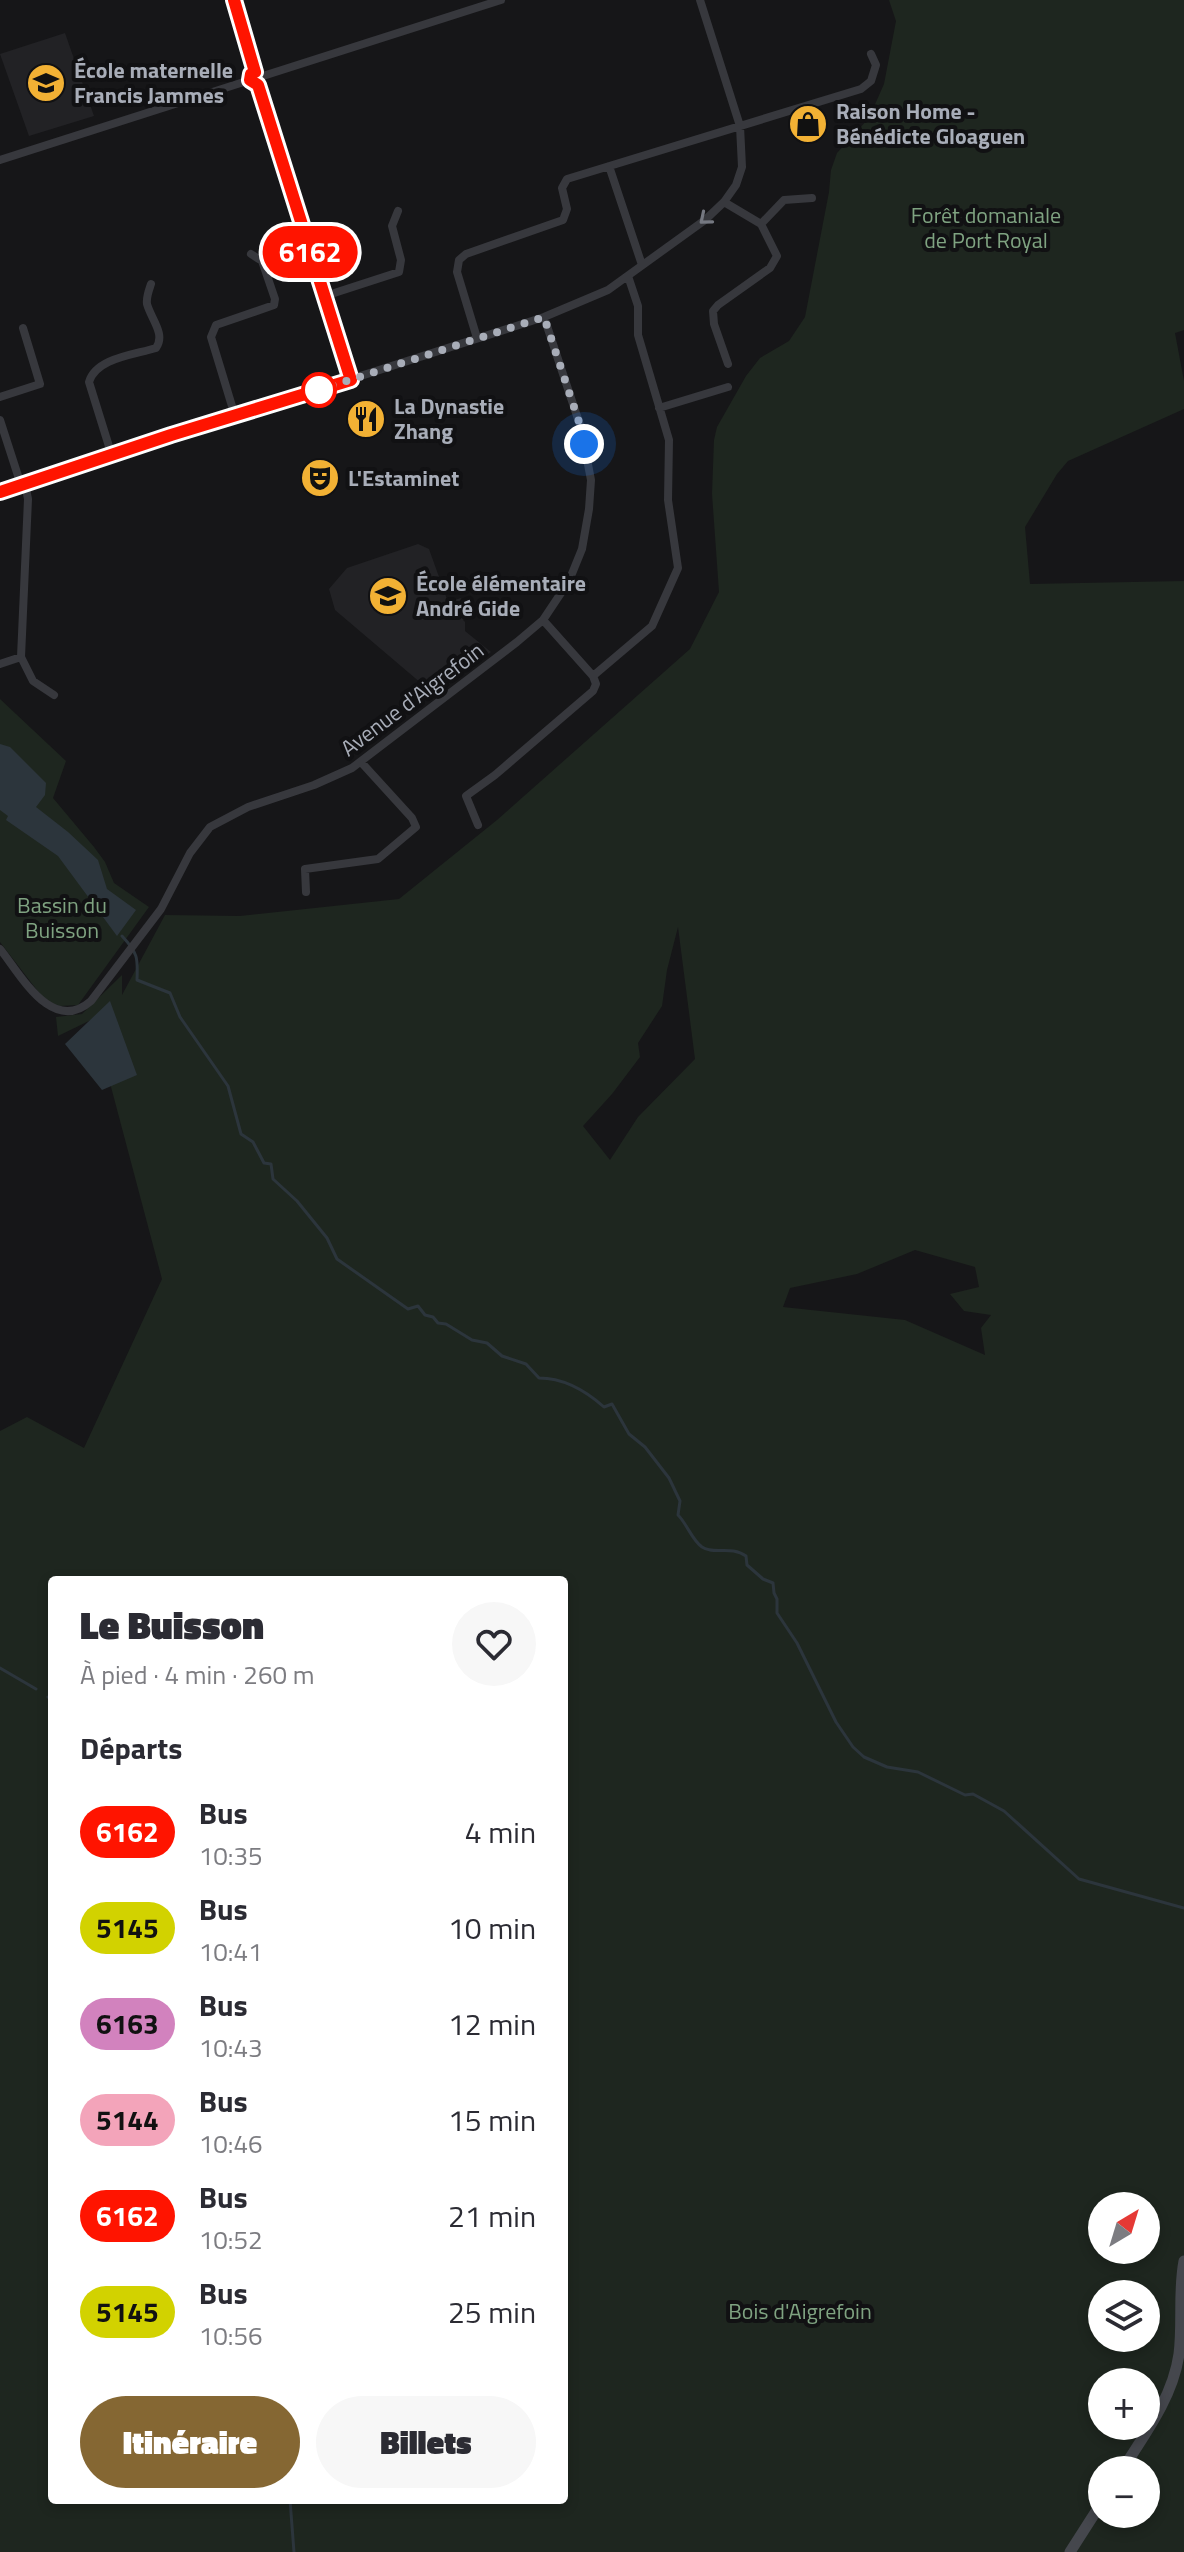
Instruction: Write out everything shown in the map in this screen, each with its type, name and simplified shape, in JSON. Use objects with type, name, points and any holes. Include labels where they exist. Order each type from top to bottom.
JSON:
[{"type":"street","points":[[234,0],[351,380]]},
{"type":"street","points":[[0,160],[501,0]]},
{"type":"street","points":[[0,492],[544,317],[585,302],[628,276],[705,220],[724,202],[736,185],[742,167],[740,126],[700,0]]},
{"type":"street","points":[[477,338],[457,272],[459,260],[466,254],[563,220],[567,209],[562,192],[567,179],[861,89],[871,81],[876,65],[871,54]]},
{"type":"street","points":[[609,166],[642,265]]},
{"type":"street","points":[[761,224],[784,200],[812,198]]},
{"type":"street","points":[[724,202],[761,224],[775,248],[776,261],[713,311],[714,324],[728,364]]},
{"type":"street","points":[[325,296],[399,272],[401,260],[392,226],[398,211]]},
{"type":"street","points":[[235,416],[211,337],[213,329],[221,323],[274,305],[275,299],[262,261],[251,254]]},
{"type":"street","points":[[593,676],[652,626],[678,568],[668,500],[669,440],[638,335],[638,306],[628,276]]},
{"type":"street","points":[[112,456],[90,377],[103,364],[159,345],[161,338],[146,301],[151,284]]},
{"type":"street","name":"Avenue d'Aigrefoin","points":[[0,949],[47,1006],[61,1011],[77,1010],[91,1001],[161,909],[190,853],[210,827],[231,814],[352,768],[543,620],[569,581],[582,549],[591,480],[581,428],[544,317]]},
{"type":"street","points":[[0,397],[40,384],[23,328]]},
{"type":"street","points":[[659,408],[728,387]]},
{"type":"street","points":[[0,420],[28,499],[21,657],[33,681],[54,695]]},
{"type":"street","points":[[478,825],[466,796],[593,691],[596,684],[593,676],[543,620]]},
{"type":"street","points":[[0,664],[21,657]]},
{"type":"street","points":[[306,892],[305,869],[378,859],[416,827],[412,818],[361,762]]},
{"type":"street","points":[[1131,2456],[1174,2380],[1179,2352],[1184,2261]]},
{"type":"street","points":[[1070,2552],[1088,2524]]},
{"type":"shaded area","name":"École maternelle Francis Jammes","points":[[65,33],[94,116],[29,136],[0,54]]},
{"type":"shaded area","name":"École élémentaire André Gide","points":[[418,544],[429,549],[448,602],[461,598],[467,615],[463,620],[465,631],[491,652],[435,695],[335,610],[329,589],[347,568]]},
{"type":"shaded area","name":"Bassin du Buisson","points":[[0,744],[10,747],[46,783],[45,795],[36,807],[98,860],[107,889],[136,910],[117,936],[58,856],[6,820],[8,816],[0,810]]},
{"type":"shaded area","points":[[110,1001],[137,1075],[102,1090],[65,1044]]},
{"type":"green space","points":[[889,0],[1184,0],[1184,330],[1175,333],[1184,381],[1184,409],[1068,461],[1025,527],[1030,584],[1184,581],[1184,2552],[0,2552],[0,1431],[27,1417],[84,1448],[162,1279],[93,1019],[58,1036],[56,1017],[82,1014],[122,975],[122,995],[165,915],[240,916],[399,899],[497,820],[690,649],[719,592],[712,494],[717,427],[760,358],[789,341],[805,317],[831,170],[837,153],[869,118],[884,84],[896,21]],"holes":[[[678,927],[695,1059],[638,1117],[610,1160],[583,1126],[640,1057],[638,1043],[662,1006]],[[915,1250],[975,1267],[979,1287],[950,1294],[964,1311],[991,1315],[981,1328],[985,1355],[905,1320],[783,1307],[790,1288],[857,1274]]]},
{"type":"green space","name":"Bassin du Buisson","points":[[0,699],[66,761],[53,798],[105,862],[114,883],[149,907],[78,1005],[60,1006],[49,1002],[0,942]]},
{"type":"waterway","points":[[122,936],[136,956],[137,980],[170,993],[180,1017],[228,1086],[241,1134],[253,1142],[264,1163],[271,1164],[273,1179],[297,1201],[327,1238],[337,1259],[408,1309],[418,1306],[438,1323],[446,1324],[472,1340],[487,1343],[502,1356],[526,1364],[539,1378],[574,1386],[604,1407],[612,1404],[629,1434],[645,1447],[669,1478],[680,1501],[678,1515],[698,1544],[707,1549],[729,1550],[746,1556],[747,1565],[763,1579],[773,1583],[777,1613],[797,1643],[836,1722],[853,1747],[864,1757],[887,1767],[918,1772],[965,1795],[973,1794],[1004,1811],[1079,1879],[1184,1908]]},
{"type":"waterway","points":[[0,1668],[36,1689]]},
{"type":"waterway","points":[[290,2504],[294,2552]]},
{"type":"bus line","name":"6162","points":[[0,492],[351,380],[258,85],[250,80],[255,72],[234,0]]},
{"type":"place","name":"École maternelle Francis Jammes","points":[[46,83]]},
{"type":"place","name":"Raison Home - Bénédicte Gloaguen","points":[[808,124]]},
{"type":"place","name":"La Dynastie Zhang","points":[[366,419]]},
{"type":"place","name":"L'Estaminet","points":[[320,478]]},
{"type":"place","name":"École élémentaire André Gide","points":[[388,596]]},
{"type":"route","points":[[319,390],[544,317],[584,444]]},
{"type":"park label","name":"Forêt domaniale de Port Royal","points":[[986,228]]},
{"type":"park label","name":"Bois d'Aigrefoin","points":[[800,2311]]}]
